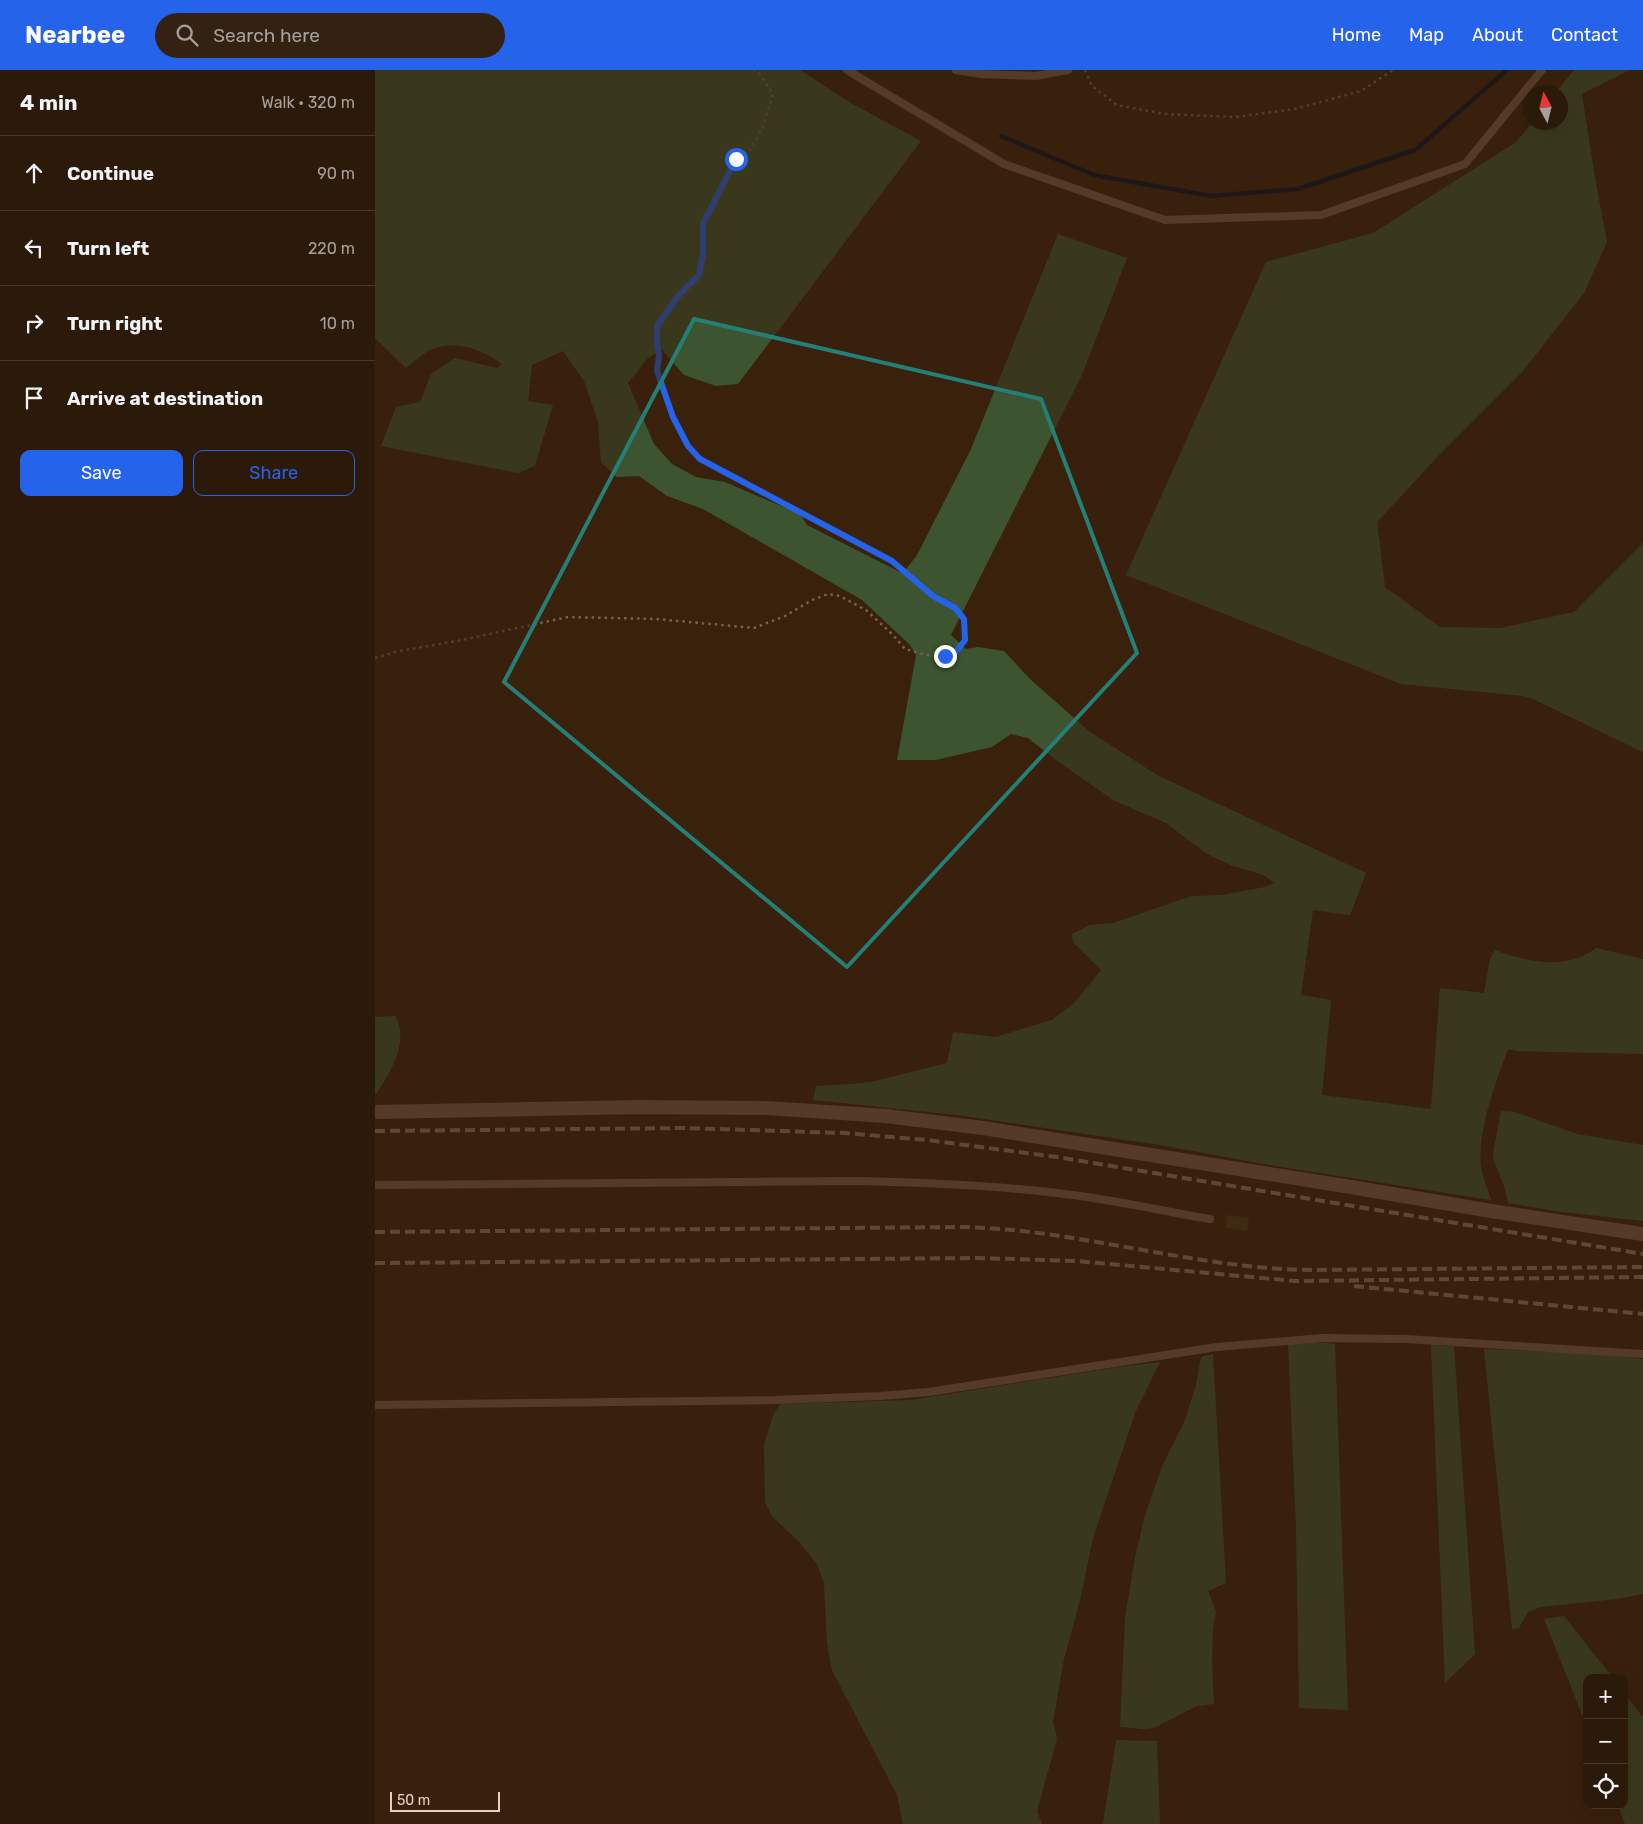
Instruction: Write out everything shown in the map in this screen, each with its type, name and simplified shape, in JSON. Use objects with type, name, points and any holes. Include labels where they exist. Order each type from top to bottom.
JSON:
[{"type":"main road","points":[[375,1112],[637,1107],[767,1108],[886,1116],[983,1128],[1482,1210],[1643,1234]]},
{"type":"lane","points":[[847,70],[1005,164],[1165,220],[1321,215],[1465,164],[1543,70]]},
{"type":"lane","points":[[956,70],[981,74],[1036,76],[1068,70]]},
{"type":"lane","points":[[375,1185],[929,1182],[1087,1197],[1210,1219]]},
{"type":"lane","points":[[375,1406],[776,1400],[880,1396],[929,1392],[1051,1374],[1217,1346],[1323,1338],[1406,1339],[1643,1354]]},
{"type":"path","points":[[375,658],[399,651],[457,641],[568,616],[657,619],[754,628],[785,616],[812,600],[828,594],[840,596],[866,610],[905,649],[926,655],[945,656],[955,653],[965,640],[964,619],[955,608],[933,596],[892,561],[700,459],[688,446],[673,417],[657,371],[659,356],[657,326],[678,296],[699,275],[703,254],[703,224],[707,214],[736,159],[749,151],[763,129],[773,94],[758,72],[754,70]]},
{"type":"path","points":[[1085,70],[1092,86],[1117,105],[1165,114],[1235,117],[1295,108],[1361,91],[1393,70]]},
{"type":"highlighted area","points":[[694,319],[1041,399],[1137,653],[847,967],[504,682]]},
{"type":"green space","points":[[375,70],[800,70],[849,102],[921,141],[738,384],[716,386],[684,375],[662,350],[648,358],[628,383],[654,444],[672,464],[696,477],[725,482],[800,514],[807,525],[900,572],[906,569],[917,555],[971,449],[1058,234],[1127,258],[1082,375],[951,635],[966,649],[978,647],[1004,651],[1031,680],[1089,731],[1157,775],[1366,873],[1350,915],[1313,910],[1301,995],[1331,1000],[1322,1095],[1431,1109],[1440,988],[1484,993],[1490,959],[1495,950],[1520,958],[1547,962],[1572,960],[1596,948],[1643,959],[1643,1054],[1517,1051],[1508,1049],[1498,1076],[1482,1138],[1482,1170],[1491,1200],[1275,1166],[1160,1145],[957,1115],[813,1100],[816,1086],[871,1082],[947,1063],[953,1032],[995,1037],[1052,1020],[1074,1003],[1101,970],[1073,942],[1072,934],[1090,925],[1113,923],[1192,896],[1222,895],[1265,887],[1274,883],[1264,875],[1233,866],[1207,854],[1166,823],[1113,800],[1028,738],[1011,734],[992,747],[936,760],[897,760],[916,655],[910,645],[862,600],[703,509],[667,496],[639,476],[617,477],[601,462],[598,422],[584,381],[563,351],[532,365],[528,401],[553,405],[535,466],[518,473],[381,446],[396,407],[420,402],[431,374],[455,358],[497,368],[502,364],[487,354],[453,345],[431,349],[406,368],[375,338]]},
{"type":"green space","points":[[1574,70],[1630,70],[1582,94],[1607,242],[1584,293],[1523,371],[1442,452],[1377,522],[1385,587],[1440,627],[1500,628],[1574,612],[1643,543],[1643,752],[1535,700],[1523,696],[1401,684],[1126,575],[1266,262],[1373,233],[1515,143],[1526,130],[1568,130],[1568,85],[1562,85]]},
{"type":"green space","points":[[395,1016],[399,1025],[399,1046],[392,1068],[375,1095],[375,1017]]},
{"type":"green space","points":[[1501,1111],[1515,1112],[1577,1134],[1643,1145],[1643,1221],[1562,1212],[1508,1203],[1493,1154]]},
{"type":"green space","points":[[1313,1342],[1335,1344],[1348,1710],[1299,1708],[1296,1526],[1288,1344]]},
{"type":"green space","points":[[1431,1345],[1454,1346],[1475,1654],[1445,1683]]},
{"type":"green space","points":[[1484,1349],[1600,1354],[1643,1359],[1643,1594],[1617,1599],[1541,1607],[1528,1612],[1519,1628],[1512,1629]]},
{"type":"green space","points":[[1213,1354],[1226,1583],[1208,1591],[1216,1612],[1213,1629],[1212,1660],[1214,1704],[1197,1706],[1154,1728],[1120,1727],[1125,1618],[1135,1557],[1145,1515],[1163,1464],[1185,1420],[1196,1385],[1201,1357]]},
{"type":"green space","points":[[1160,1362],[1135,1413],[1093,1538],[1080,1600],[1064,1659],[1053,1722],[1057,1739],[1037,1811],[1042,1824],[903,1824],[897,1795],[832,1670],[827,1644],[824,1583],[817,1564],[800,1543],[772,1516],[765,1502],[764,1444],[774,1413],[781,1404],[911,1400]]},
{"type":"green space","points":[[1564,1616],[1610,1674],[1583,1674],[1583,1717],[1544,1619]]},
{"type":"green space","points":[[1628,1698],[1643,1717],[1643,1824],[1625,1824],[1619,1809],[1628,1809]]},
{"type":"green space","points":[[1116,1740],[1157,1741],[1160,1824],[1103,1824]]},
{"type":"building","points":[[1227,1215],[1249,1218],[1247,1231],[1225,1228]]},
{"type":"waterway","points":[[1001,136],[1094,175],[1211,196],[1298,189],[1415,150],[1507,70]]},
{"type":"railway","points":[[375,1131],[684,1128],[845,1133],[927,1140],[1057,1157],[1643,1254]]},
{"type":"railway","points":[[375,1232],[964,1227],[1052,1235],[1182,1257],[1268,1268],[1312,1270],[1643,1267]]},
{"type":"railway","points":[[375,1263],[978,1258],[1077,1261],[1295,1281],[1643,1277]]},
{"type":"railway","points":[[1354,1286],[1643,1314]]},
{"type":"route","points":[[736,159],[703,224],[703,254],[699,275],[678,296],[657,326],[659,356],[657,371],[673,417],[688,446],[700,459],[892,561],[933,596],[955,608],[964,619],[965,640],[955,653],[945,656]]}]
